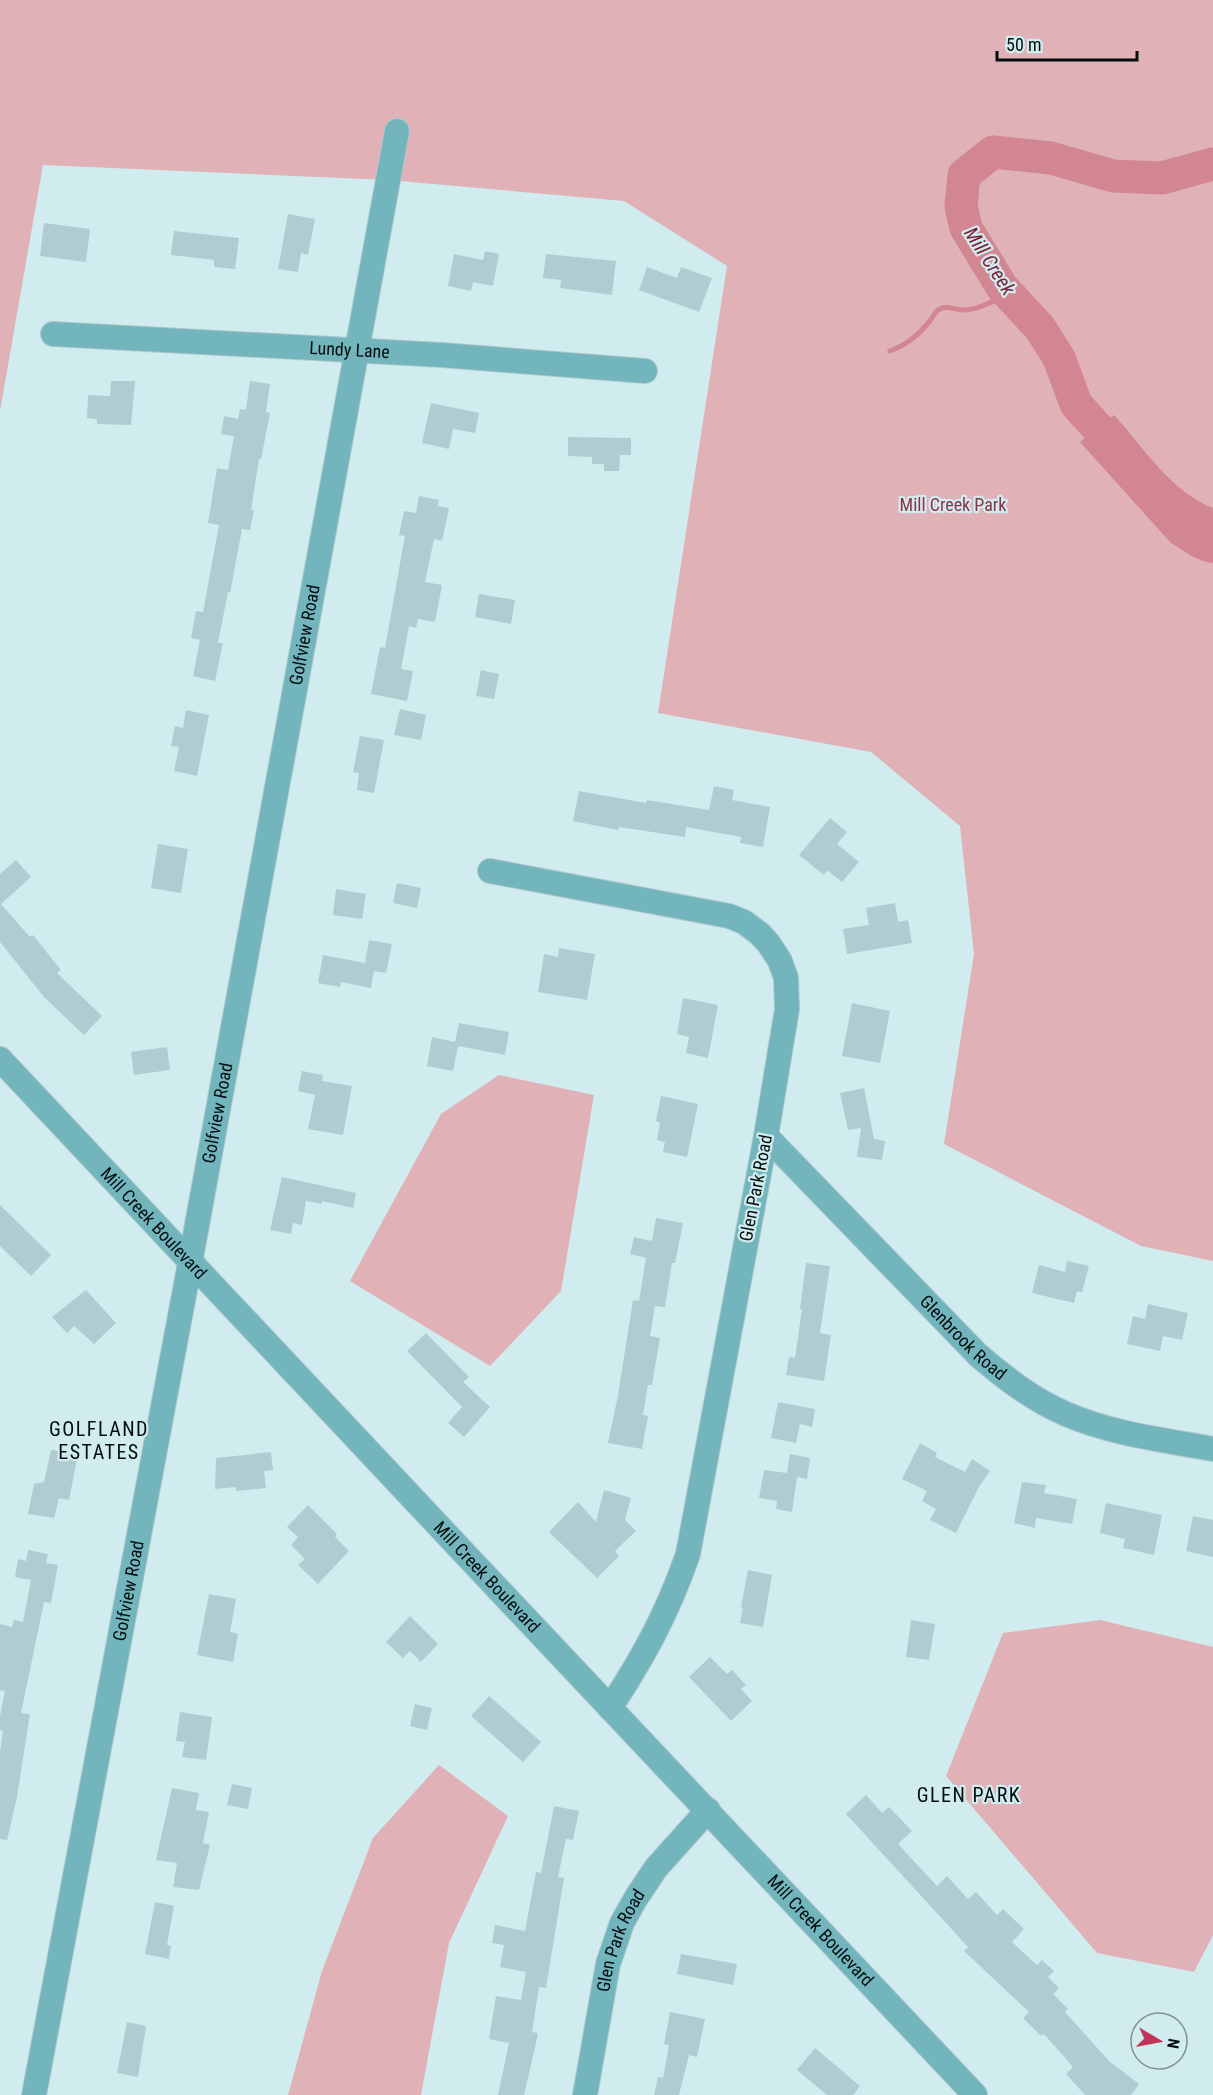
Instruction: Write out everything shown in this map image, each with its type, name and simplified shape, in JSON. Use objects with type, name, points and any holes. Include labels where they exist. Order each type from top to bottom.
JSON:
[{"type":"street","name":"Golfview Road","points":[[34,2095],[190,1263],[397,132]]},
{"type":"street","name":"Lundy Lane","points":[[53,334],[486,358],[645,371]]},
{"type":"street","name":"Glen Park Road","points":[[490,871],[729,916],[744,922],[760,934],[780,961],[787,990],[787,1009],[766,1136],[688,1554],[675,1592],[657,1631],[610,1708]]},
{"type":"street","name":"Mill Creek Boulevard","points":[[0,1059],[975,2095]]},
{"type":"street","name":"Glenbrook Road","points":[[766,1136],[978,1355],[1027,1393],[1064,1413],[1107,1429],[1213,1449]]},
{"type":"street","name":"Glen Park Road","points":[[585,2095],[608,1964],[622,1923],[656,1868],[708,1810]]},
{"type":"green space","name":"Mill Creek Park","points":[[0,0],[1213,0],[1213,1261],[1141,1246],[944,1144],[974,954],[960,826],[871,752],[658,713],[727,266],[624,201],[388,180],[43,165],[0,411]]},
{"type":"green space","points":[[499,1075],[594,1095],[561,1291],[490,1366],[350,1281],[441,1114]]},
{"type":"green space","points":[[1100,1620],[1213,1647],[1213,1935],[1194,1972],[1097,1953],[946,1776],[1003,1633]]},
{"type":"green space","points":[[439,1765],[508,1816],[449,1943],[421,2095],[288,2095],[322,1971],[373,1838]]},
{"type":"shaded area","points":[[1114,415],[1171,480],[1198,501],[1213,508],[1213,563],[1186,553],[1171,543],[1080,442]]},
{"type":"building","points":[[288,214],[315,219],[308,255],[301,253],[298,272],[278,269]]},
{"type":"building","points":[[44,223],[90,229],[86,262],[40,256]]},
{"type":"building","points":[[174,231],[239,238],[235,269],[214,267],[214,260],[171,255]]},
{"type":"building","points":[[485,251],[499,254],[493,286],[473,282],[471,291],[448,286],[454,254],[483,260]]},
{"type":"building","points":[[546,254],[616,261],[612,295],[560,288],[561,280],[543,278]]},
{"type":"building","points":[[647,267],[677,278],[681,267],[712,278],[699,312],[639,290]]},
{"type":"building","points":[[111,381],[135,381],[131,425],[97,424],[97,419],[87,418],[88,395],[110,396]]},
{"type":"building","points":[[250,381],[270,384],[266,412],[270,413],[261,459],[259,459],[250,530],[242,529],[230,593],[228,592],[218,643],[223,643],[215,681],[193,676],[200,640],[191,638],[196,611],[203,612],[219,525],[208,523],[217,468],[228,470],[234,436],[221,434],[224,416],[238,419],[240,409],[246,410]]},
{"type":"building","points":[[431,403],[479,413],[475,433],[453,429],[449,449],[422,443]]},
{"type":"building","points":[[568,437],[631,438],[631,455],[620,455],[619,471],[604,471],[604,464],[592,464],[592,457],[568,456]]},
{"type":"building","points":[[419,496],[439,500],[438,506],[449,508],[442,541],[434,539],[425,582],[442,585],[435,622],[418,619],[416,628],[409,626],[401,669],[413,671],[407,701],[371,694],[380,647],[385,648],[405,536],[399,535],[404,511],[416,513]]},
{"type":"building","points":[[479,594],[515,600],[511,624],[475,617]]},
{"type":"building","points":[[481,670],[499,674],[494,699],[476,696]]},
{"type":"building","points":[[400,709],[426,715],[421,740],[394,735]]},
{"type":"building","points":[[186,710],[209,715],[197,776],[174,771],[179,747],[171,746],[175,726],[183,728]]},
{"type":"building","points":[[360,736],[384,740],[374,793],[357,790],[359,773],[353,772]]},
{"type":"building","points":[[714,786],[734,790],[732,800],[770,807],[763,847],[740,843],[741,837],[686,827],[685,837],[619,827],[618,830],[573,821],[579,791],[646,803],[647,800],[709,810]]},
{"type":"building","points":[[830,818],[847,832],[837,844],[859,862],[842,882],[827,870],[824,875],[799,855]]},
{"type":"building","points":[[158,844],[188,849],[181,893],[151,888]]},
{"type":"building","points":[[16,860],[31,877],[1,904],[30,937],[33,935],[61,970],[57,973],[102,1016],[84,1035],[44,997],[0,942],[0,874]]},
{"type":"building","points":[[397,883],[421,888],[417,908],[393,903]]},
{"type":"building","points":[[336,889],[366,894],[362,919],[333,915]]},
{"type":"building","points":[[895,903],[898,922],[908,920],[912,943],[847,954],[843,929],[869,925],[866,908]]},
{"type":"building","points":[[369,940],[392,944],[386,973],[374,971],[371,988],[341,982],[340,987],[318,983],[323,955],[365,963]]},
{"type":"building","points":[[559,948],[595,954],[587,1000],[538,992],[544,954],[558,957]]},
{"type":"building","points":[[683,998],[718,1005],[708,1058],[686,1053],[689,1037],[677,1034]]},
{"type":"building","points":[[852,1003],[890,1011],[880,1063],[842,1056]]},
{"type":"building","points":[[459,1023],[509,1032],[505,1055],[458,1046],[453,1071],[427,1066],[432,1037],[455,1042]]},
{"type":"building","points":[[167,1047],[170,1070],[134,1075],[131,1052]]},
{"type":"building","points":[[302,1071],[323,1075],[322,1081],[352,1086],[343,1135],[308,1129],[315,1095],[298,1091]]},
{"type":"building","points":[[864,1088],[874,1139],[885,1141],[882,1160],[857,1157],[861,1128],[848,1130],[840,1093]]},
{"type":"building","points":[[661,1096],[698,1104],[687,1157],[663,1152],[665,1142],[657,1140],[660,1123],[656,1121]]},
{"type":"building","points":[[282,1177],[356,1193],[353,1208],[322,1201],[322,1204],[306,1201],[302,1225],[293,1223],[291,1234],[270,1230]]},
{"type":"building","points":[[0,1205],[51,1255],[31,1276],[0,1246]]},
{"type":"building","points":[[656,1218],[683,1223],[675,1263],[672,1263],[665,1307],[655,1306],[650,1336],[660,1338],[652,1385],[648,1385],[643,1415],[648,1416],[642,1449],[608,1443],[633,1300],[639,1301],[646,1258],[630,1254],[634,1237],[652,1241]]},
{"type":"building","points":[[1067,1261],[1089,1266],[1082,1292],[1077,1291],[1074,1303],[1032,1293],[1039,1265],[1065,1272]]},
{"type":"building","points":[[806,1263],[830,1266],[820,1333],[831,1335],[824,1381],[786,1375],[789,1357],[795,1358]]},
{"type":"building","points":[[86,1290],[116,1323],[94,1344],[74,1326],[67,1333],[52,1317]]},
{"type":"building","points":[[1148,1304],[1188,1313],[1182,1340],[1163,1336],[1160,1351],[1127,1344],[1133,1316],[1145,1319]]},
{"type":"building","points":[[426,1333],[469,1377],[463,1382],[490,1407],[464,1437],[448,1423],[462,1407],[407,1351]]},
{"type":"building","points":[[778,1402],[815,1409],[812,1427],[800,1424],[796,1443],[771,1438]]},
{"type":"building","points":[[920,1443],[937,1453],[935,1457],[965,1472],[972,1459],[990,1471],[979,1487],[956,1533],[930,1520],[936,1509],[922,1501],[927,1491],[902,1479]]},
{"type":"building","points":[[51,1450],[78,1454],[69,1500],[59,1498],[54,1518],[28,1514],[34,1484],[44,1482]]},
{"type":"building","points":[[271,1452],[273,1470],[264,1471],[266,1488],[236,1491],[236,1487],[215,1489],[216,1458]]},
{"type":"building","points":[[790,1454],[810,1458],[807,1479],[797,1477],[792,1512],[776,1509],[777,1501],[759,1498],[764,1470],[787,1473]]},
{"type":"building","points":[[1022,1482],[1046,1485],[1044,1493],[1077,1499],[1072,1524],[1036,1518],[1035,1528],[1014,1523]]},
{"type":"building","points":[[604,1490],[631,1498],[625,1520],[636,1531],[615,1551],[619,1556],[597,1578],[549,1532],[578,1502],[596,1522]]},
{"type":"building","points":[[1106,1503],[1162,1515],[1154,1555],[1123,1548],[1125,1539],[1100,1533]]},
{"type":"building","points":[[308,1505],[337,1534],[335,1537],[349,1551],[318,1584],[298,1565],[305,1559],[291,1545],[298,1537],[287,1527]]},
{"type":"building","points":[[1193,1516],[1213,1520],[1213,1557],[1186,1551]]},
{"type":"building","points":[[28,1550],[48,1554],[46,1563],[58,1565],[51,1603],[44,1602],[21,1713],[30,1714],[17,1797],[7,1840],[0,1839],[0,1752],[3,1731],[0,1730],[0,1716],[5,1691],[0,1690],[0,1624],[12,1627],[14,1620],[23,1622],[31,1580],[15,1577],[18,1559],[26,1561]]},
{"type":"building","points":[[748,1570],[772,1575],[763,1627],[740,1623]]},
{"type":"building","points":[[209,1594],[236,1599],[230,1632],[238,1634],[233,1662],[197,1655]]},
{"type":"building","points":[[410,1616],[438,1644],[421,1662],[410,1651],[403,1658],[386,1642]]},
{"type":"building","points":[[911,1620],[935,1624],[929,1660],[906,1657]]},
{"type":"building","points":[[710,1657],[727,1674],[732,1670],[746,1685],[741,1689],[752,1701],[731,1721],[689,1677]]},
{"type":"building","points":[[489,1696],[541,1742],[523,1762],[471,1716]]},
{"type":"building","points":[[415,1704],[432,1708],[427,1730],[410,1726]]},
{"type":"building","points":[[180,1712],[212,1717],[206,1760],[182,1757],[185,1742],[176,1741]]},
{"type":"building","points":[[232,1784],[252,1788],[248,1809],[227,1805]]},
{"type":"building","points":[[172,1788],[199,1793],[196,1810],[209,1812],[203,1843],[210,1845],[199,1890],[173,1887],[177,1863],[156,1860]]},
{"type":"building","points":[[866,1795],[882,1813],[889,1807],[912,1831],[898,1844],[937,1886],[947,1876],[968,1899],[976,1892],[997,1915],[1003,1909],[1024,1929],[1012,1942],[1037,1965],[1042,1960],[1054,1971],[1048,1977],[1059,1988],[1053,1994],[1068,2009],[1065,2012],[1109,2061],[1139,2084],[1131,2095],[1085,2095],[1066,2074],[1073,2067],[1044,2034],[1041,2036],[1023,2018],[1029,2012],[964,1951],[968,1947],[846,1814]]},
{"type":"building","points":[[554,1806],[579,1811],[573,1840],[566,1839],[558,1877],[564,1878],[546,1988],[539,1987],[532,2032],[538,2033],[524,2095],[498,2095],[509,2043],[489,2039],[496,1996],[521,2000],[526,1972],[500,1967],[504,1945],[492,1943],[495,1925],[525,1931],[536,1872],[541,1873]]},
{"type":"building","points":[[155,1902],[174,1906],[167,1945],[171,1946],[169,1959],[145,1954]]},
{"type":"building","points":[[681,1954],[737,1964],[733,1985],[677,1974]]},
{"type":"building","points":[[670,2012],[705,2019],[697,2057],[689,2055],[679,2095],[654,2095],[658,2077],[663,2078],[669,2045],[664,2044]]},
{"type":"building","points":[[127,2022],[146,2026],[138,2077],[117,2073]]},
{"type":"building","points":[[815,2048],[860,2086],[853,2095],[827,2095],[797,2070]]},
{"type":"waterway","name":"Mill Creek","points":[[1127,461],[1076,404],[1059,358],[1040,328],[1002,287],[966,228],[961,206],[964,175],[993,152],[1051,158],[1113,176],[1162,178],[1213,164]]},
{"type":"waterway","points":[[890,351],[912,339],[941,308],[962,310],[977,308],[1008,293]]},
{"type":"district","name":"GOLFLAND ESTATES","points":[[99,1440]]},
{"type":"district","name":"GLEN PARK","points":[[969,1795]]}]
